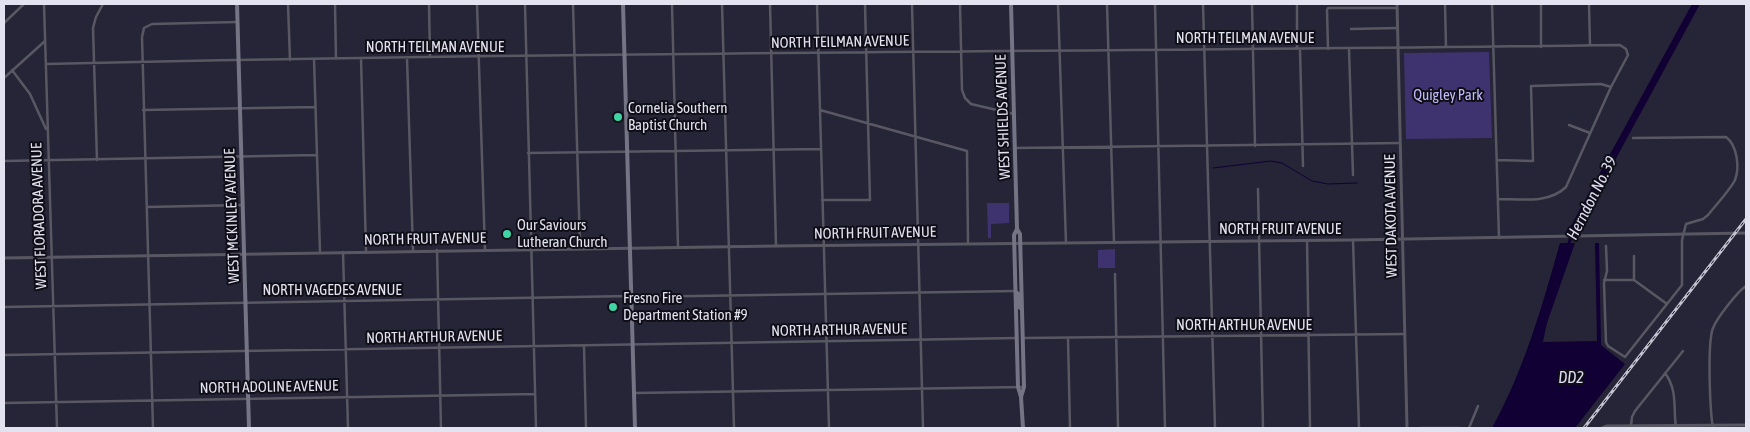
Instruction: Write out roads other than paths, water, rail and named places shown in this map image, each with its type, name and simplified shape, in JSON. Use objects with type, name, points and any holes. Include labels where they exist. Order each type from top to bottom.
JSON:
[{"type":"main road","name":"WEST MCKINLEY AVENUE","points":[[237,4],[249,428]]},
{"type":"main road","points":[[623,4],[635,428]]},
{"type":"main road","name":"WEST SHIELDS AVENUE","points":[[1011,4],[1017,229],[1020,234],[1023,338],[1024,387],[1021,397]]},
{"type":"main road","name":"WEST SHIELDS AVENUE","points":[[1017,229],[1014,234],[1015,291],[1018,387],[1021,397],[1023,428]]},
{"type":"main road","points":[[1015,291],[1018,294],[1022,315]]},
{"type":"street","points":[[4,23],[24,4]]},
{"type":"street","name":"WEST FLORADORA AVENUE","points":[[44,4],[57,428]]},
{"type":"street","points":[[97,160],[94,22],[98,11],[104,4]]},
{"type":"street","points":[[288,4],[290,60]]},
{"type":"street","points":[[335,4],[336,59]]},
{"type":"street","points":[[429,4],[430,58]]},
{"type":"street","points":[[477,4],[484,250]]},
{"type":"street","points":[[524,4],[536,428]]},
{"type":"street","points":[[573,4],[580,248]]},
{"type":"street","points":[[672,4],[678,247]]},
{"type":"street","points":[[722,4],[734,428]]},
{"type":"street","points":[[770,4],[776,246]]},
{"type":"street","points":[[817,4],[829,428]]},
{"type":"street","points":[[822,200],[870,200],[865,4]]},
{"type":"street","points":[[912,4],[923,428]]},
{"type":"street","points":[[960,4],[962,90],[965,98],[971,104],[1014,114]]},
{"type":"street","points":[[1058,4],[1066,243]]},
{"type":"street","points":[[1107,4],[1114,242]]},
{"type":"street","points":[[1155,4],[1165,428]]},
{"type":"street","points":[[1203,4],[1214,428]]},
{"type":"street","points":[[1252,4],[1254,146]]},
{"type":"street","points":[[1297,4],[1302,166]]},
{"type":"street","points":[[1445,4],[1446,48]]},
{"type":"street","points":[[1492,4],[1498,238]]},
{"type":"street","points":[[1541,4],[1541,47]]},
{"type":"street","points":[[1589,4],[1590,46]]},
{"type":"street","points":[[1328,49],[1328,8],[1397,6]]},
{"type":"street","name":"WEST DAKOTA AVENUE","points":[[1397,6],[1407,428]]},
{"type":"street","points":[[153,428],[142,37],[144,28],[152,24],[237,22]]},
{"type":"street","points":[[1351,29],[1397,28]]},
{"type":"street","points":[[4,78],[45,41]]},
{"type":"street","name":"NORTH TEILMAN AVENUE","points":[[46,64],[361,58],[1060,50],[1299,50],[1620,45],[1626,49],[1628,56],[1611,87]]},
{"type":"street","points":[[1349,49],[1353,175]]},
{"type":"street","points":[[361,58],[366,251]]},
{"type":"street","points":[[407,58],[413,251]]},
{"type":"street","points":[[314,59],[320,252]]},
{"type":"street","points":[[12,70],[30,94],[48,133]]},
{"type":"street","points":[[1497,160],[1533,161],[1531,86],[1601,84],[1611,87],[1566,187],[1559,194],[1545,198],[1498,199]]},
{"type":"street","points":[[144,110],[315,107]]},
{"type":"street","points":[[820,110],[967,151],[968,243]]},
{"type":"street","points":[[1569,125],[1590,133]]},
{"type":"street","points":[[1606,246],[1607,271],[1604,280],[1606,342],[1622,356],[1627,355],[1683,282],[1683,235],[1686,224],[1708,216],[1734,181],[1737,172],[1735,148],[1726,137],[1633,138]]},
{"type":"street","points":[[1015,148],[1400,144]]},
{"type":"street","points":[[528,153],[821,149]]},
{"type":"street","points":[[4,161],[317,155]]},
{"type":"street","points":[[1258,189],[1262,428]]},
{"type":"street","points":[[147,207],[243,205]]},
{"type":"street","name":"NORTH FRUIT AVENUE","points":[[4,258],[366,251],[1354,240],[1746,233]]},
{"type":"street","points":[[1307,240],[1310,428]]},
{"type":"street","points":[[1354,240],[1359,428]]},
{"type":"street","points":[[437,250],[441,428]]},
{"type":"street","points":[[343,252],[348,428]]},
{"type":"street","points":[[1634,256],[1634,280]]},
{"type":"street","points":[[1115,274],[1118,428]]},
{"type":"street","points":[[1604,280],[1634,280],[1666,304]]},
{"type":"street","points":[[1713,427],[1711,337],[1716,322],[1746,286]]},
{"type":"street","name":"NORTH VAGEDES AVENUE","points":[[4,307],[246,302],[438,301],[533,297],[1015,291]]},
{"type":"street","name":"NORTH ARTHUR AVENUE","points":[[4,355],[1017,338],[1404,334]]},
{"type":"street","points":[[1068,338],[1070,428]]},
{"type":"street","points":[[584,346],[586,428]]},
{"type":"street","points":[[1631,426],[1633,414],[1683,351]]},
{"type":"street","points":[[1665,373],[1672,382],[1674,390],[1676,427]]},
{"type":"street","points":[[634,393],[1024,387]]},
{"type":"street","name":"NORTH ADOLINE AVENUE","points":[[4,403],[535,394]]},
{"type":"street","points":[[1468,428],[1478,406]]},
{"type":"street","points":[[1602,428],[1607,426],[1713,427],[1746,425]]},
{"type":"street","points":[[1420,428],[1459,428]]},
{"type":"water","points":[[1692,4],[1700,4],[1589,208],[1580,227],[1581,231],[1566,231],[1572,224]]},
{"type":"water","name":"DD2","points":[[1560,243],[1575,243],[1547,323],[1543,342],[1597,341],[1595,243],[1599,243],[1601,345],[1625,364],[1575,428],[1492,428],[1523,361]]},
{"type":"waterway","points":[[1213,168],[1271,161],[1282,163],[1312,181],[1328,184],[1357,183]]},
{"type":"waterway","name":"Herndon No. 39","points":[[1568,246],[1574,228]]},
{"type":"railway","points":[[1584,428],[1746,219]]},
{"type":"place","name":"Cornelia Southern Baptist Church","points":[[618,117]]},
{"type":"place","name":"Our Saviours Lutheran Church","points":[[507,234]]},
{"type":"place","name":"Fresno Fire Department Station #9","points":[[613,307]]},
{"type":"park label","name":"Quigley Park","points":[[1448,95]]}]
